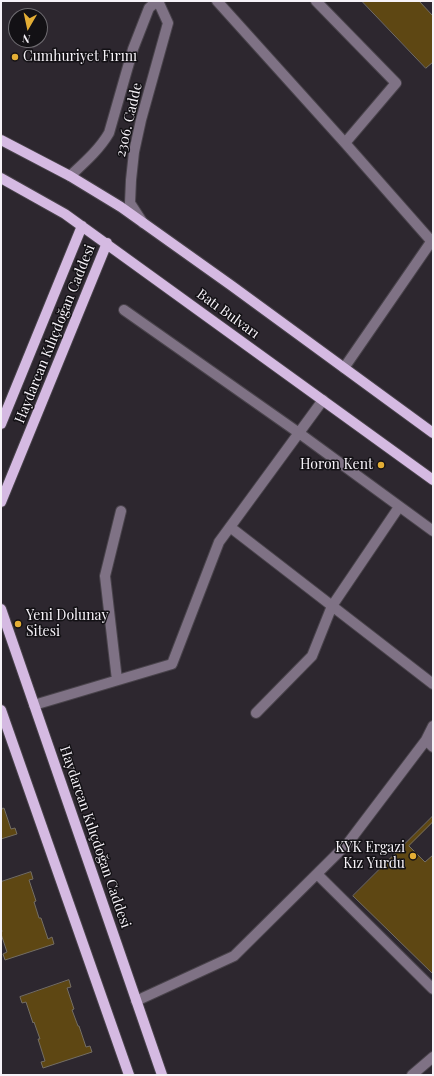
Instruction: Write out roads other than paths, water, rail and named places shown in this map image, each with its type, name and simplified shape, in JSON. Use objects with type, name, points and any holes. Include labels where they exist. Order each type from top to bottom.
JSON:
[{"type":"main road","name":"Batı Bulvarı","points":[[1,140],[70,176],[121,207],[433,433]]},
{"type":"main road","name":"Batı Bulvarı","points":[[1,178],[65,214],[433,480]]},
{"type":"main road","name":"Haydarcan Kılıçdoğan Caddesi","points":[[1,424],[82,226]]},
{"type":"main road","name":"Haydarcan Kılıçdoğan Caddesi","points":[[1,502],[107,244]]},
{"type":"main road","name":"Haydarcan Kılıçdoğan Caddesi","points":[[1,609],[162,1075]]},
{"type":"main road","points":[[1,710],[129,1075]]},
{"type":"street","name":"2306. Cadde","points":[[70,176],[104,142],[109,133],[133,50],[149,8],[158,1],[168,23],[141,120],[134,152],[131,180],[130,203],[143,223]]},
{"type":"street","points":[[217,1],[346,143],[432,241],[344,368]]},
{"type":"street","points":[[316,1],[396,83],[346,143]]},
{"type":"street","points":[[124,310],[299,433],[433,532]]},
{"type":"street","points":[[34,706],[172,664],[219,542],[323,400]]},
{"type":"street","points":[[256,713],[312,656],[332,606],[399,507]]},
{"type":"street","points":[[117,680],[105,576],[121,510]]},
{"type":"street","points":[[230,527],[433,684]]},
{"type":"street","points":[[136,1001],[234,956],[348,843],[429,744],[433,726]]},
{"type":"street","points":[[317,874],[433,989]]},
{"type":"street","points":[[412,1075],[433,1057]]},
{"type":"place","name":"Cumhuriyet Fırını","points":[[15,57]]},
{"type":"place","name":"Horon Kent","points":[[381,465]]},
{"type":"place","name":"Yeni Dolunay Sitesi","points":[[18,624]]},
{"type":"place","name":"KYK Ergazi Kız Yurdu","points":[[413,856]]}]
